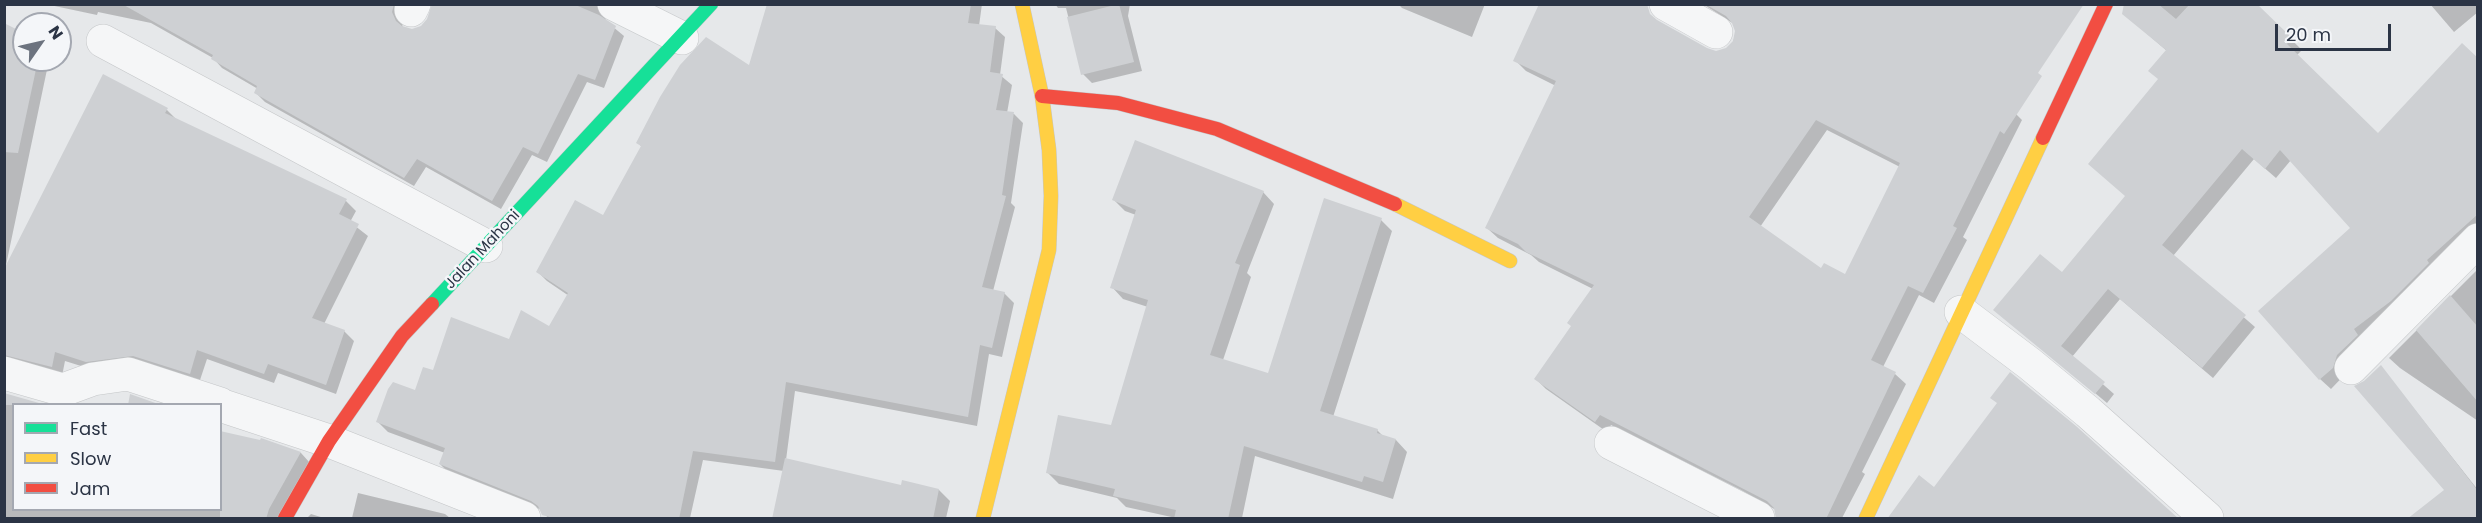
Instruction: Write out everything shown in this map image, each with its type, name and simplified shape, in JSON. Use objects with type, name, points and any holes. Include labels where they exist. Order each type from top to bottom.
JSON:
[{"type":"street","points":[[614,4],[682,38]]},
{"type":"street","name":"Jalan Mahoni","points":[[285,519],[329,441],[402,336],[682,38],[711,4]]},
{"type":"street","points":[[987,517],[1050,250],[1050,162],[1042,96],[1022,4]]},
{"type":"street","points":[[1666,4],[1716,32]]},
{"type":"street","points":[[1866,519],[2106,4]]},
{"type":"street","points":[[103,41],[486,246]]},
{"type":"street","points":[[1042,96],[1118,103],[1217,129],[1373,193],[1510,261]]},
{"type":"street","points":[[2351,368],[2478,240]]},
{"type":"street","points":[[1961,312],[2030,364],[2088,412],[2207,519]]},
{"type":"street","points":[[4,373],[63,390],[93,379],[128,374],[214,403]]},
{"type":"street","points":[[222,406],[329,441],[524,519]]},
{"type":"street","points":[[1611,443],[1758,519]]},
{"type":"building","points":[[122,4],[394,4],[392,12],[396,21],[412,29],[421,26],[427,19],[432,4],[573,4],[599,15],[616,26],[595,80],[578,74],[538,154],[523,147],[492,201],[417,159],[404,178],[254,93],[257,86],[211,59],[213,55]]},
{"type":"building","points":[[767,4],[971,4],[968,23],[996,26],[990,72],[1003,74],[996,110],[1014,112],[1002,195],[1006,196],[982,287],[1005,292],[992,348],[980,345],[968,417],[786,382],[775,462],[693,451],[679,519],[557,519],[542,515],[538,506],[531,501],[439,464],[445,448],[376,422],[388,389],[393,382],[415,390],[423,367],[433,370],[451,317],[509,339],[521,310],[549,326],[568,293],[536,272],[575,200],[603,215],[641,146],[636,143],[680,65],[706,37],[749,65]]},
{"type":"building","points":[[1119,4],[1134,62],[1081,75],[1067,17]]},
{"type":"building","points":[[1539,4],[1647,4],[1650,14],[1657,20],[1716,51],[1726,48],[1733,41],[1735,31],[1726,16],[1705,4],[2084,4],[2038,73],[2042,76],[2004,134],[2000,131],[1953,226],[1957,228],[1923,293],[1908,286],[1871,360],[1896,372],[1826,519],[1776,519],[1774,508],[1767,501],[1600,415],[1595,422],[1534,379],[1571,326],[1567,323],[1594,285],[1526,252],[1518,244],[1485,228],[1556,81],[1513,61]],"holes":[[[1816,120],[1900,163],[1845,274],[1824,263],[1821,268],[1749,217]]]},
{"type":"building","points":[[2124,4],[2158,4],[2176,19],[2190,4],[2257,4],[2292,38],[2287,44],[2378,133],[2462,43],[2478,58],[2478,214],[2427,260],[2429,263],[2391,301],[2354,329],[2358,335],[2337,355],[2333,368],[2319,380],[2258,311],[2350,228],[2280,150],[2265,169],[2242,149],[2162,245],[2246,315],[2202,368],[2108,289],[2061,346],[2105,382],[2095,394],[1993,310],[2040,254],[2062,272],[2125,196],[2088,164],[2158,79],[2148,71],[2166,50],[2122,14]]},
{"type":"building","points":[[4,23],[12,27],[12,72],[35,72],[18,153],[4,152]]},
{"type":"building","points":[[103,74],[168,108],[165,113],[347,199],[339,214],[359,224],[312,318],[345,330],[326,385],[268,364],[264,374],[197,350],[190,374],[133,356],[86,362],[55,352],[52,367],[4,355],[4,269]]},
{"type":"building","points":[[1135,140],[1264,191],[1235,263],[1240,265],[1210,355],[1268,373],[1324,198],[1382,218],[1320,411],[1378,429],[1377,433],[1396,439],[1383,482],[1364,476],[1362,482],[1244,446],[1228,519],[1174,519],[1176,510],[1113,496],[1115,489],[1046,473],[1058,415],[1111,425],[1148,300],[1110,288],[1136,210],[1112,200]]},
{"type":"building","points":[[2450,295],[2478,327],[2478,402],[2416,330]]},
{"type":"building","points":[[2381,365],[2478,491],[2478,519],[2407,519],[2444,490],[2354,386],[2364,381]]},
{"type":"building","points":[[2010,372],[2076,426],[2179,519],[1887,519],[1919,475],[1934,487],[1997,403],[1990,398]]},
{"type":"building","points":[[4,393],[39,403],[12,403],[12,405],[4,405]]},
{"type":"building","points":[[130,394],[155,403],[128,403]]},
{"type":"building","points":[[222,431],[260,440],[261,438],[301,452],[269,509],[266,519],[220,519],[220,511],[222,511]]},
{"type":"building","points":[[785,458],[901,485],[902,480],[939,489],[933,519],[772,519]]},
{"type":"traffic: fast","points":[[432,304],[711,4]]},
{"type":"traffic: slow","points":[[983,518],[1049,250],[1051,196],[1049,150],[1042,96],[1022,4]]},
{"type":"traffic: slow","points":[[1866,518],[2043,138]]},
{"type":"traffic: slow","points":[[1395,204],[1510,261]]},
{"type":"traffic: jam","points":[[2043,138],[2106,4]]},
{"type":"traffic: jam","points":[[1042,96],[1118,103],[1217,129],[1395,204]]},
{"type":"traffic: jam","points":[[285,518],[329,441],[402,336],[432,304]]}]
